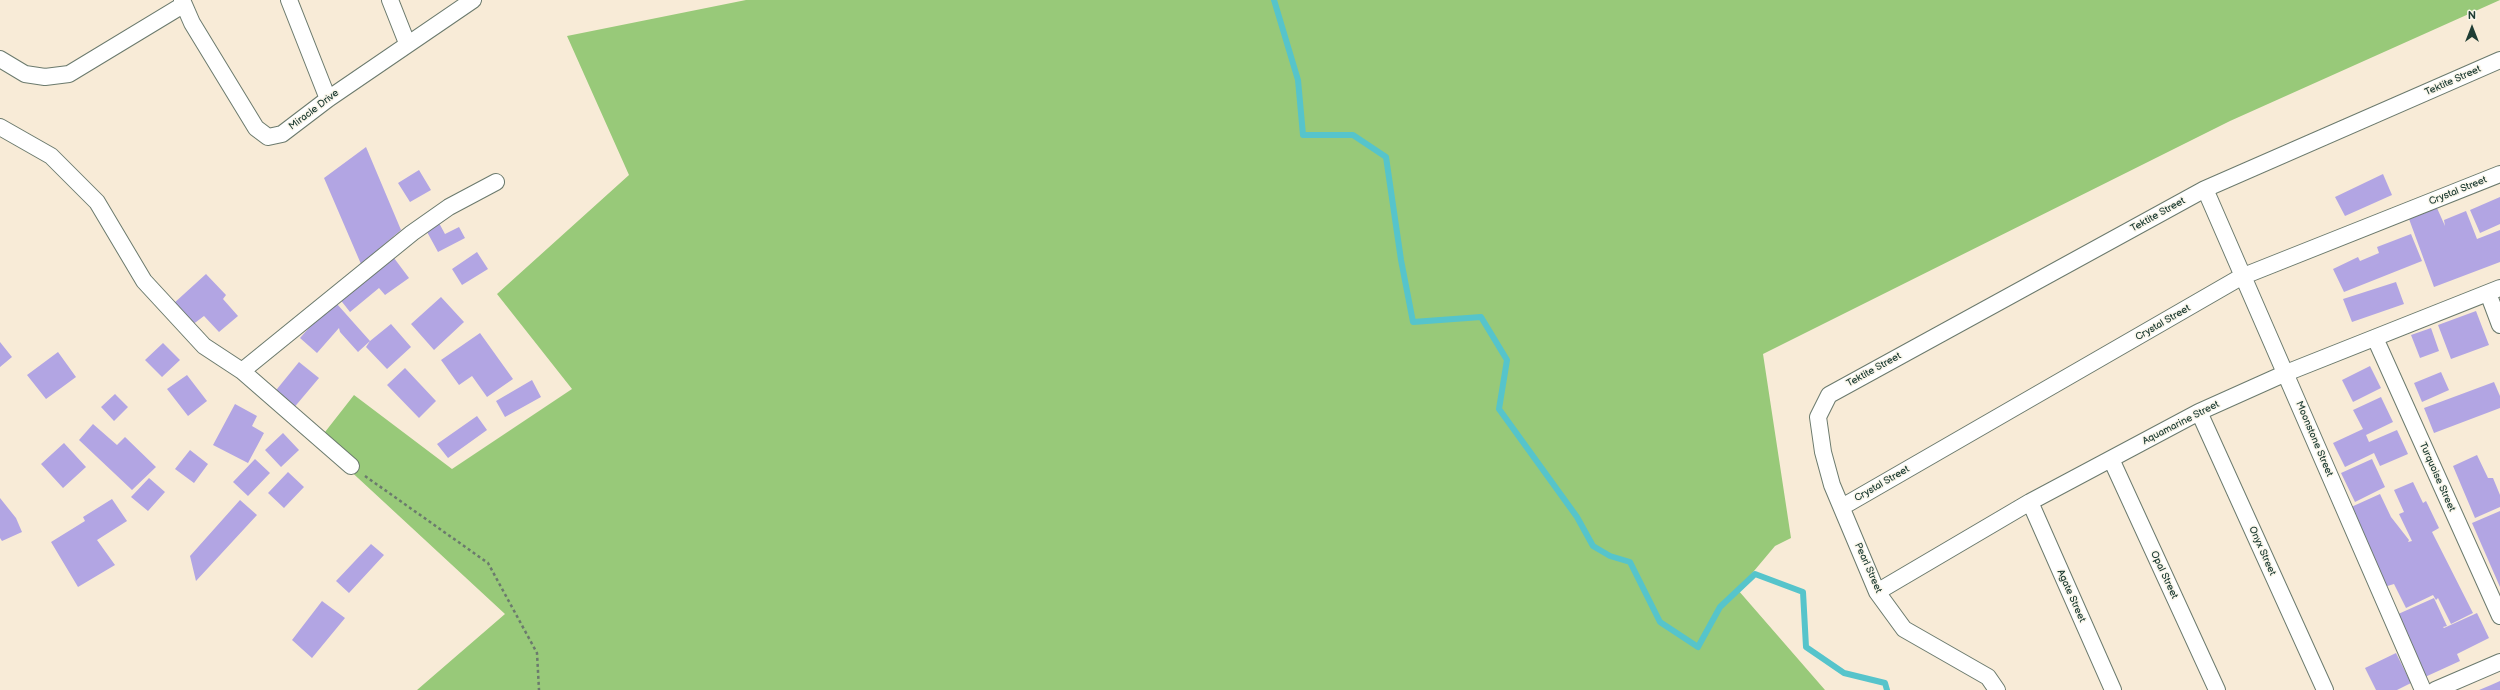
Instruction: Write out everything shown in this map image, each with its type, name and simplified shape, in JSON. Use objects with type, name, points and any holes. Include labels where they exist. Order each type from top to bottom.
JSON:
[{"type":"street","points":[[289,0],[328,99]]},
{"type":"street","points":[[390,0],[407,44]]},
{"type":"street","name":"Miracle Drive","points":[[183,2],[256,128],[268,137],[282,134],[328,99],[473,0]]},
{"type":"street","points":[[0,59],[25,74],[45,77],[69,74],[183,2]]},
{"type":"street","name":"Tektite Street","points":[[1829,395],[2205,189],[2500,60]]},
{"type":"street","points":[[0,127],[51,156],[98,202],[144,281],[204,346],[242,371],[351,466]]},
{"type":"street","name":"Crystal Street","points":[[1842,507],[2242,277],[2500,174]]},
{"type":"street","points":[[242,371],[412,233],[449,207],[496,182]]},
{"type":"street","name":"Moonstone Street","points":[[2205,189],[2423,690]]},
{"type":"street","points":[[2494,290],[2500,325]]},
{"type":"street","name":"Aquamarine Street","points":[[1877,592],[2030,502],[2199,412],[2286,373],[2494,290]]},
{"type":"street","name":"Turquoise Street","points":[[2375,338],[2500,616]]},
{"type":"street","name":"Pearl Street","points":[[1829,395],[1818,417],[1823,452],[1832,484],[1877,592],[1904,629],[1988,677],[1997,690]]},
{"type":"street","name":"Onyx Street","points":[[2199,412],[2325,690]]},
{"type":"street","name":"Opal Street","points":[[2111,459],[2217,690]]},
{"type":"street","name":"Agate Street","points":[[2030,502],[2113,690]]},
{"type":"street","points":[[2435,690],[2500,662]]},
{"type":"path","points":[[351,466],[488,563],[537,652],[539,690]]},
{"type":"green space","points":[[746,0],[2500,0],[2230,121],[1763,354],[1791,538],[1775,546],[1738,590],[1825,690],[417,690],[505,614],[318,441],[354,395],[452,469],[572,389],[497,294],[629,175],[567,36]]},
{"type":"building","points":[[366,147],[401,230],[361,264],[324,178]]},
{"type":"building","points":[[419,170],[431,190],[410,202],[398,183]]},
{"type":"building","points":[[2383,174],[2392,195],[2345,216],[2335,197]]},
{"type":"building","points":[[2500,197],[2500,224],[2480,233],[2470,210]]},
{"type":"building","points":[[2437,208],[2445,226],[2444,220],[2466,211],[2477,239],[2500,230],[2500,262],[2434,287],[2409,219]]},
{"type":"building","points":[[439,223],[445,234],[459,227],[465,238],[438,252],[426,230]]},
{"type":"building","points":[[2411,234],[2422,261],[2344,292],[2333,269],[2358,257],[2360,261],[2379,253],[2377,247]]},
{"type":"building","points":[[477,252],[488,269],[462,285],[452,269]]},
{"type":"building","points":[[394,258],[409,278],[385,295],[379,288],[350,312],[339,298]]},
{"type":"building","points":[[206,274],[226,295],[223,299],[238,316],[219,332],[204,316],[192,325],[173,304]]},
{"type":"building","points":[[2396,282],[2404,304],[2352,322],[2343,299]]},
{"type":"building","points":[[441,297],[464,322],[434,350],[411,324]]},
{"type":"building","points":[[337,304],[370,341],[358,352],[340,332],[339,328],[317,353],[300,338],[322,313]]},
{"type":"building","points":[[2476,311],[2489,345],[2451,359],[2438,325]]},
{"type":"building","points":[[391,324],[411,347],[387,369],[366,347],[370,341]]},
{"type":"building","points":[[2431,328],[2439,351],[2420,358],[2411,335]]},
{"type":"building","points":[[480,333],[513,379],[487,397],[472,376],[459,385],[441,360]]},
{"type":"building","points":[[0,342],[12,357],[0,367]]},
{"type":"building","points":[[163,343],[180,360],[162,377],[145,360]]},
{"type":"building","points":[[58,352],[76,377],[46,399],[27,375]]},
{"type":"building","points":[[299,362],[319,378],[292,410],[273,394]]},
{"type":"building","points":[[2370,366],[2381,388],[2353,402],[2342,380]]},
{"type":"building","points":[[405,368],[436,401],[419,418],[387,385]]},
{"type":"building","points":[[2441,372],[2449,390],[2422,402],[2414,383]]},
{"type":"building","points":[[187,375],[207,401],[188,416],[167,389]]},
{"type":"building","points":[[532,380],[541,397],[505,417],[496,401]]},
{"type":"building","points":[[2494,382],[2500,396],[2500,408],[2434,433],[2424,408]]},
{"type":"building","points":[[115,394],[128,407],[114,421],[101,407]]},
{"type":"building","points":[[2381,397],[2393,422],[2366,435],[2369,442],[2397,430],[2408,454],[2380,466],[2374,453],[2345,467],[2333,443],[2363,429],[2353,410]]},
{"type":"building","points":[[235,404],[257,416],[252,426],[264,433],[248,463],[213,445]]},
{"type":"building","points":[[477,416],[487,430],[448,458],[437,444]]},
{"type":"building","points":[[93,424],[117,445],[125,437],[156,467],[132,490],[79,440]]},
{"type":"building","points":[[283,433],[299,450],[281,467],[265,450]]},
{"type":"building","points":[[64,443],[86,467],[63,488],[41,464]]},
{"type":"building","points":[[190,450],[208,464],[194,483],[175,469]]},
{"type":"building","points":[[2477,455],[2488,478],[2493,478],[2500,495],[2500,507],[2475,518],[2453,466]]},
{"type":"building","points":[[255,459],[270,473],[248,496],[233,482]]},
{"type":"building","points":[[2372,459],[2385,487],[2355,502],[2341,473]]},
{"type":"building","points":[[288,472],[304,487],[284,508],[268,493]]},
{"type":"building","points":[[149,478],[165,492],[148,511],[131,497]]},
{"type":"building","points":[[2413,482],[2423,503],[2426,501],[2439,528],[2432,532],[2473,613],[2451,624],[2438,598],[2436,600],[2433,595],[2406,608],[2394,584],[2384,587],[2349,508],[2380,494],[2391,517],[2409,540],[2408,542],[2412,541],[2399,514],[2404,512],[2394,490]]},
{"type":"building","points":[[0,498],[16,518],[22,532],[2,541],[0,538]]},
{"type":"building","points":[[112,499],[127,521],[97,540],[115,565],[78,587],[51,542],[85,521],[83,517]]},
{"type":"building","points":[[240,500],[257,515],[196,581],[190,556]]},
{"type":"building","points":[[2500,511],[2500,587],[2472,523]]},
{"type":"building","points":[[371,544],[384,555],[349,593],[336,581]]},
{"type":"building","points":[[2434,598],[2447,626],[2443,627],[2444,628],[2477,613],[2489,638],[2457,654],[2460,661],[2425,677],[2396,615]]},
{"type":"building","points":[[322,601],[345,618],[312,658],[292,640]]},
{"type":"building","points":[[2396,653],[2411,683],[2397,690],[2376,690],[2365,668]]},
{"type":"building","points":[[2500,681],[2500,690],[2479,690],[2491,685]]},
{"type":"waterway","points":[[1274,0],[1298,80],[1303,135],[1353,135],[1386,157],[1401,260],[1413,322],[1481,317],[1507,360],[1499,409],[1577,517],[1593,546],[1610,556],[1630,562],[1660,622],[1698,647],[1720,607],[1755,574],[1803,592],[1806,647],[1844,673],[1885,683],[1887,690]]}]
